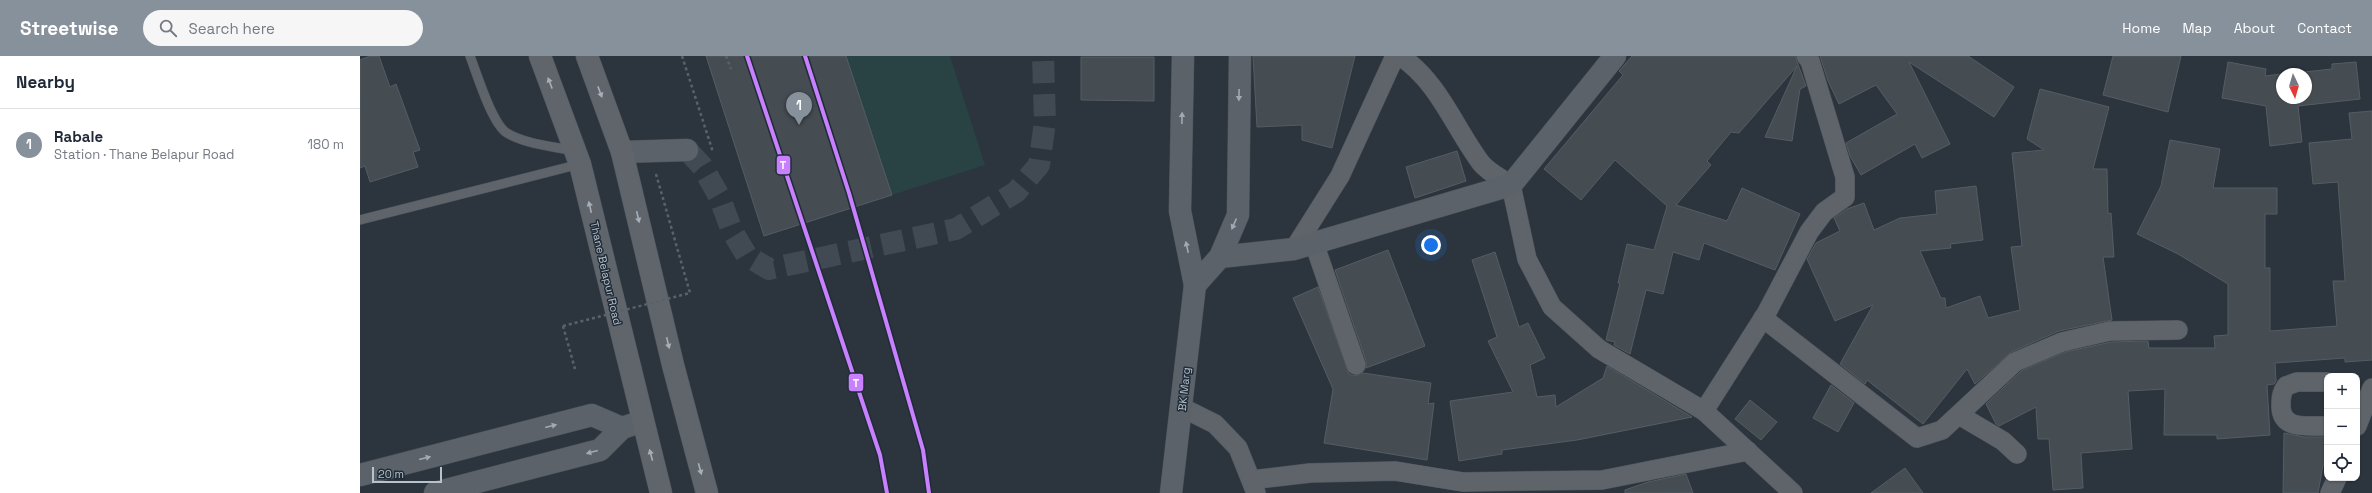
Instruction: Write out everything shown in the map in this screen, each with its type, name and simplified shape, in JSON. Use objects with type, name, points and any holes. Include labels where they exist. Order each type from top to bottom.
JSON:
[{"type":"main road","name":"Thane Belapur Road","points":[[540,56],[578,158],[661,493]]},
{"type":"main road","points":[[587,56],[622,152],[673,365],[707,493]]},
{"type":"street","name":"BK Marg","points":[[1171,493],[1183,408],[1196,285],[1180,211],[1183,56]]},
{"type":"street","points":[[1196,285],[1220,257],[1238,215],[1240,56]]},
{"type":"street","points":[[1294,249],[1340,176],[1395,56]]},
{"type":"street","points":[[1400,56],[1408,61],[1444,101],[1482,164],[1511,185],[1527,259],[1552,307],[1599,349],[1704,411],[1793,493]]},
{"type":"street","points":[[1220,257],[1294,249],[1511,185],[1615,56]]},
{"type":"street","points":[[1704,411],[1763,318],[1810,232],[1824,212],[1845,197],[1845,177],[1810,61],[1806,56]]},
{"type":"street","points":[[622,152],[687,150]]},
{"type":"street","points":[[1314,243],[1356,365]]},
{"type":"street","points":[[1763,318],[1917,438],[1942,430],[2015,362],[2062,342],[2110,331],[2178,330]]},
{"type":"street","points":[[2324,382],[2297,382],[2286,386],[2281,392],[2281,408],[2283,419],[2289,424],[2324,426]]},
{"type":"street","points":[[2360,383],[2372,384]]},
{"type":"street","points":[[2360,418],[2372,388]]},
{"type":"street","points":[[1183,408],[1215,424],[1238,448],[1254,486],[1310,473],[1395,471],[1493,487],[1602,480],[1748,451]]},
{"type":"street","points":[[360,475],[592,415],[622,428]]},
{"type":"street","points":[[1959,415],[2003,441],[2017,454]]},
{"type":"street","points":[[435,493],[600,450],[622,428],[642,421]]},
{"type":"street","points":[[2330,493],[2336,481]]},
{"type":"lane","points":[[470,56],[488,102],[506,132],[517,138],[578,158]]},
{"type":"lane","points":[[360,220],[578,158]]},
{"type":"path","points":[[726,56],[731,70]]},
{"type":"path","points":[[574,369],[563,326],[690,293],[675,240]]},
{"type":"green space","points":[[846,56],[950,56],[985,165],[892,195]]},
{"type":"building","points":[[370,56],[379,56],[390,87],[396,84],[420,150],[413,152],[418,167],[370,182],[365,166],[360,168],[360,60]]},
{"type":"building","points":[[706,56],[846,56],[892,195],[764,236]]},
{"type":"building","points":[[1253,56],[1355,56],[1332,148],[1302,140],[1302,125],[1257,127]]},
{"type":"building","points":[[1632,56],[1795,56],[1806,86],[1800,89],[1792,141],[1765,137],[1797,66],[1739,133],[1731,132],[1707,161],[1711,165],[1676,205],[1727,221],[1742,188],[1800,214],[1775,270],[1704,243],[1699,260],[1673,252],[1663,294],[1646,290],[1630,354],[1614,345],[1615,342],[1606,340],[1620,283],[1618,283],[1627,244],[1654,250],[1667,206],[1615,160],[1581,200],[1544,169],[1623,75],[1619,71]]},
{"type":"building","points":[[1820,56],[1968,56],[2014,87],[1994,117],[1909,62],[1950,144],[1922,158],[1915,144],[1861,175],[1850,156],[1846,143],[1897,114],[1876,85],[1839,104],[1828,81]]},
{"type":"building","points":[[2113,56],[2181,56],[2168,112],[2103,95]]},
{"type":"building","points":[[1081,57],[1154,57],[1154,101],[1081,100]]},
{"type":"building","points":[[2228,62],[2266,69],[2265,76],[2276,75],[2276,104],[2312,104],[2312,71],[2332,69],[2332,64],[2356,62],[2360,99],[2298,106],[2302,142],[2270,146],[2266,106],[2222,98]]},
{"type":"building","points":[[2040,89],[2109,107],[2093,169],[2107,169],[2108,214],[2111,213],[2114,257],[2103,257],[2112,320],[2059,331],[2011,352],[1975,384],[1967,369],[1923,424],[1867,380],[1865,384],[1840,364],[1873,305],[1835,321],[1807,259],[1816,243],[1840,231],[1834,218],[1847,209],[1864,203],[1874,230],[1900,218],[1937,214],[1935,191],[1976,186],[1983,240],[1950,244],[1951,248],[1920,251],[1941,298],[1945,298],[1946,308],[1980,296],[1988,318],[2020,310],[2011,247],[2022,246],[2012,153],[2044,150],[2027,139]]},
{"type":"building","points":[[2372,111],[2372,360],[2345,362],[2345,358],[2275,363],[2276,381],[2274,384],[2267,385],[2270,435],[2217,439],[2217,435],[2164,435],[2165,389],[2128,391],[2132,449],[2081,453],[2083,488],[2053,490],[2049,439],[2038,439],[2036,407],[1999,426],[1996,424],[1986,404],[2021,371],[2065,352],[2111,342],[2148,341],[2149,348],[2215,348],[2214,336],[2228,335],[2228,284],[2178,254],[2137,234],[2161,186],[2170,140],[2220,149],[2213,188],[2277,188],[2277,214],[2265,214],[2265,268],[2270,268],[2270,331],[2337,326],[2333,281],[2345,281],[2338,182],[2313,184],[2309,143],[2352,139],[2349,113]]},
{"type":"building","points":[[1457,151],[1466,181],[1415,198],[1406,167]]},
{"type":"building","points":[[1388,250],[1425,346],[1366,368],[1366,361],[1335,270]]},
{"type":"building","points":[[1495,252],[1519,327],[1528,323],[1545,358],[1530,365],[1537,397],[1555,395],[1556,407],[1603,378],[1607,366],[1692,417],[1577,440],[1502,450],[1502,454],[1459,461],[1450,401],[1513,392],[1488,341],[1497,337],[1472,260]]},
{"type":"building","points":[[1318,287],[1349,374],[1354,376],[1363,373],[1431,383],[1428,404],[1434,403],[1427,460],[1324,443],[1333,389],[1293,298]]},
{"type":"building","points":[[1831,385],[1854,403],[1838,432],[1813,418]]},
{"type":"building","points":[[1750,400],[1777,422],[1761,440],[1735,419]]},
{"type":"building","points":[[2284,433],[2304,437],[2324,437],[2324,465],[2318,493],[2283,493]]},
{"type":"building","points":[[1905,468],[1923,493],[1871,493]]},
{"type":"building","points":[[1686,474],[1693,493],[1625,493],[1625,490],[1648,482]]},
{"type":"tunnel","points":[[687,150],[702,166],[719,196],[732,231],[747,256],[769,269],[956,229],[1016,192],[1039,165],[1045,122],[1043,56]]},
{"type":"transit line","name":"T","points":[[747,56],[880,455],[887,493]]},
{"type":"transit line","name":"T","points":[[805,56],[849,193],[923,450],[929,493]]},
{"type":"place","name":"Rabale","points":[[799,125]]}]
